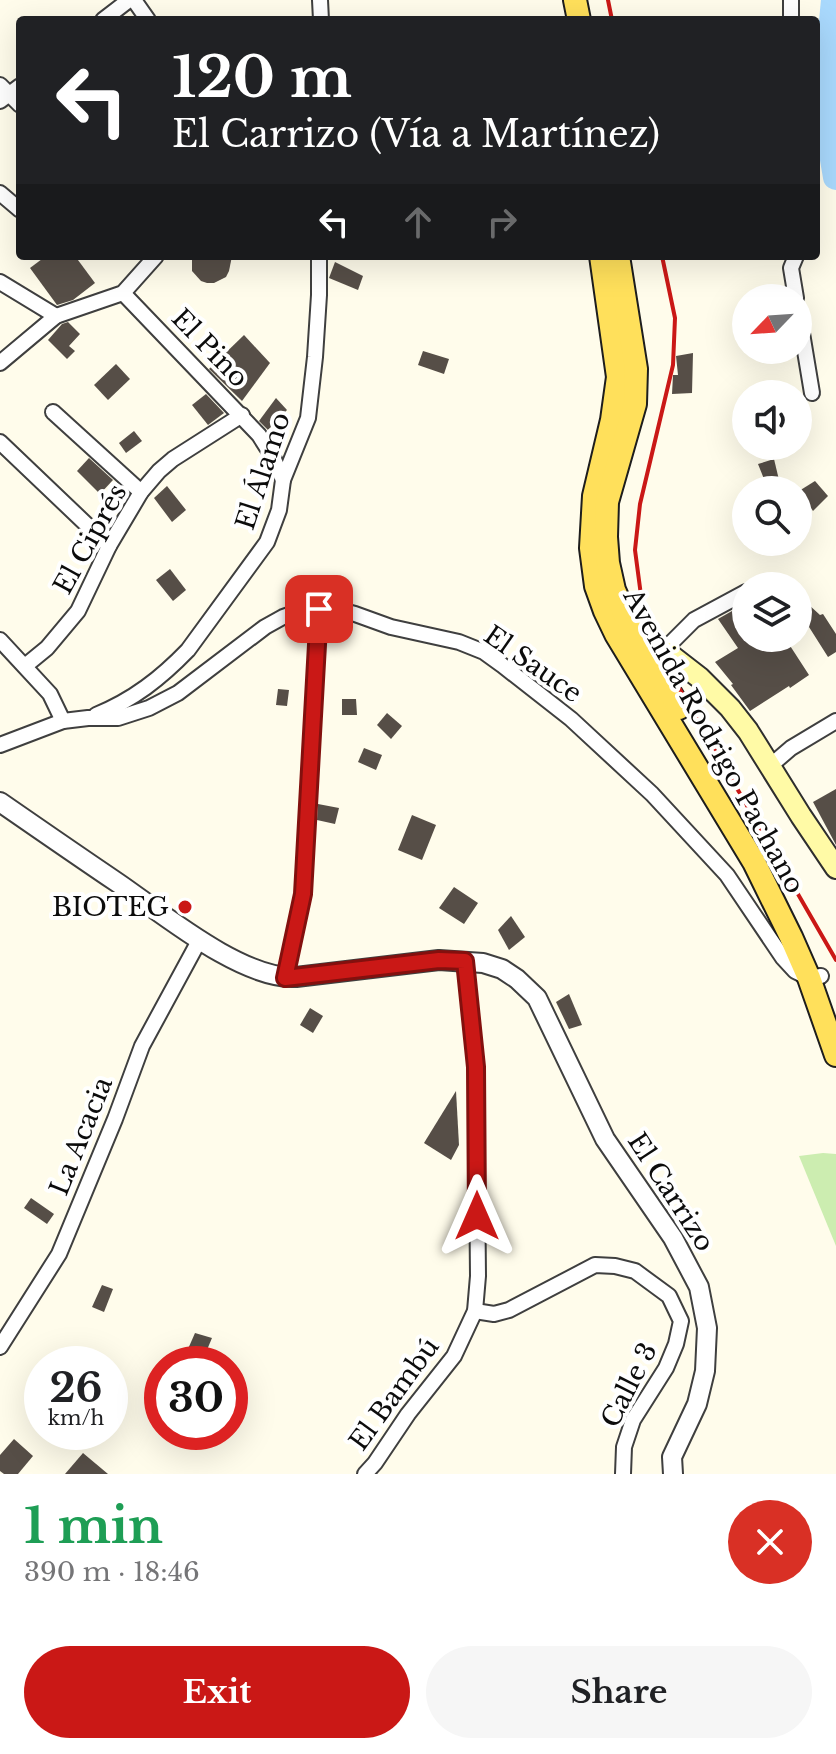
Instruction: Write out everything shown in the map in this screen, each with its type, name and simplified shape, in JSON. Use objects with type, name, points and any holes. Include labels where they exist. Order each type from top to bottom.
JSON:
[{"type":"main road","name":"Avenida Rodrigo Pachano","points":[[602,260],[618,377],[616,400],[594,496],[591,548],[596,586],[605,611],[635,649],[836,1013]]},
{"type":"main road","name":"Avenida Rodrigo Pachano","points":[[619,260],[636,369],[635,404],[607,502],[606,537],[614,590],[635,649]]},
{"type":"main road","points":[[635,649],[663,651],[715,691],[748,731],[836,868]]},
{"type":"main road","name":"Avenida Rodrigo Pachano","points":[[815,977],[836,1055]]},
{"type":"street","points":[[109,16],[132,0],[145,16]]},
{"type":"street","points":[[0,193],[16,207]]},
{"type":"street","points":[[0,363],[56,316],[123,293],[152,260]]},
{"type":"street","name":"El Álamo","points":[[88,718],[117,707],[143,691],[188,650],[267,542],[279,510],[283,480],[308,418],[315,357],[319,260]]},
{"type":"street","points":[[794,260],[791,268],[794,284]]},
{"type":"street","points":[[0,282],[56,316]]},
{"type":"street","name":"El Pino","points":[[123,293],[242,415],[273,457],[283,480]]},
{"type":"street","points":[[53,412],[141,492]]},
{"type":"street","name":"El Ciprés","points":[[25,666],[47,648],[78,611],[109,546],[141,492],[159,471],[242,415]]},
{"type":"street","points":[[0,442],[109,546]]},
{"type":"street","points":[[663,651],[694,620],[732,600]]},
{"type":"street","points":[[0,802],[234,960],[285,978],[303,894],[319,609]]},
{"type":"street","name":"El Sauce","points":[[0,745],[63,721],[118,718],[149,708],[178,693],[265,627],[292,614],[336,609],[391,627],[459,642],[484,652],[571,719],[652,794],[727,875],[783,958],[795,971],[815,977]]},
{"type":"street","points":[[0,640],[50,694],[63,721]]},
{"type":"street","points":[[770,766],[791,748],[836,721]]},
{"type":"street","name":"La Acacia","points":[[0,1347],[59,1254],[142,1046],[200,939]]},
{"type":"street","name":"El Carrizo","points":[[285,978],[439,960],[465,961],[502,969],[537,998],[605,1139],[673,1238],[699,1287],[707,1328],[705,1371],[697,1404],[672,1457],[673,1474]]},
{"type":"street","name":"El Bambú","points":[[365,1474],[454,1356],[475,1311],[478,1276],[476,1067],[465,961]]},
{"type":"street","name":"Calle 3","points":[[475,1311],[494,1314],[509,1310],[595,1265],[635,1271],[669,1296],[681,1321],[676,1344],[666,1368],[633,1420],[624,1447],[623,1474]]},
{"type":"green space","points":[[836,1154],[836,1246],[799,1156]]},
{"type":"building","points":[[41,260],[78,260],[95,283],[73,300],[57,305],[30,268]]},
{"type":"building","points":[[192,260],[231,260],[226,277],[214,283],[201,281],[192,271]]},
{"type":"building","points":[[335,262],[363,276],[358,290],[329,278]]},
{"type":"building","points":[[68,322],[80,334],[69,346],[75,351],[67,359],[48,340],[62,324]]},
{"type":"building","points":[[244,335],[270,363],[242,401],[209,369]]},
{"type":"building","points":[[423,351],[449,359],[444,374],[418,365]]},
{"type":"building","points":[[693,353],[692,393],[672,394],[673,375],[678,375],[676,356]]},
{"type":"building","points":[[116,364],[130,379],[108,400],[94,385]]},
{"type":"building","points":[[206,394],[224,413],[208,425],[192,405]]},
{"type":"building","points":[[276,398],[287,410],[268,430],[259,421]]},
{"type":"building","points":[[134,431],[142,441],[126,453],[119,443]]},
{"type":"building","points":[[89,458],[113,480],[100,494],[77,471]]},
{"type":"building","points":[[774,460],[778,476],[763,476],[758,464]]},
{"type":"building","points":[[815,481],[828,496],[813,511],[812,510],[812,483]]},
{"type":"building","points":[[167,486],[186,510],[172,522],[154,498]]},
{"type":"building","points":[[170,569],[186,590],[173,601],[156,580]]},
{"type":"building","points":[[812,608],[823,614],[836,634],[836,652],[828,657],[812,632]]},
{"type":"building","points":[[732,611],[732,639],[718,619]]},
{"type":"building","points":[[732,652],[794,652],[809,675],[750,711],[715,662]]},
{"type":"building","points":[[278,689],[289,690],[287,706],[276,705]]},
{"type":"building","points":[[342,699],[356,699],[357,715],[342,715]]},
{"type":"building","points":[[387,713],[402,726],[391,739],[377,725]]},
{"type":"building","points":[[364,748],[382,755],[376,770],[358,762]]},
{"type":"building","points":[[836,789],[836,845],[813,802]]},
{"type":"building","points":[[318,804],[339,808],[335,824],[317,820]]},
{"type":"building","points":[[412,815],[436,825],[422,860],[398,850]]},
{"type":"building","points":[[454,887],[478,903],[464,924],[439,908]]},
{"type":"building","points":[[511,916],[525,937],[509,950],[498,930]]},
{"type":"building","points":[[569,994],[582,1025],[569,1029],[556,1002]]},
{"type":"building","points":[[310,1008],[323,1016],[313,1033],[300,1025]]},
{"type":"building","points":[[456,1091],[459,1145],[451,1160],[424,1143]]},
{"type":"building","points":[[31,1198],[54,1214],[47,1224],[24,1208]]},
{"type":"building","points":[[102,1285],[113,1289],[104,1312],[92,1307]]},
{"type":"building","points":[[195,1333],[212,1338],[209,1346],[189,1346]]},
{"type":"building","points":[[14,1439],[33,1456],[18,1474],[4,1474],[0,1471],[0,1455]]},
{"type":"building","points":[[83,1453],[108,1474],[65,1474]]},
{"type":"waterway","points":[[834,0],[824,106],[836,177]]},
{"type":"railway","points":[[608,0],[611,16]]},
{"type":"railway","points":[[663,260],[675,318],[673,365],[640,504],[635,550],[642,603],[656,648],[836,960]]},
{"type":"place","name":"BIOTEG","points":[[185,907]]},
{"type":"route","points":[[319,609],[303,894],[285,978],[439,960],[465,961],[476,1067],[477,1216]]}]
